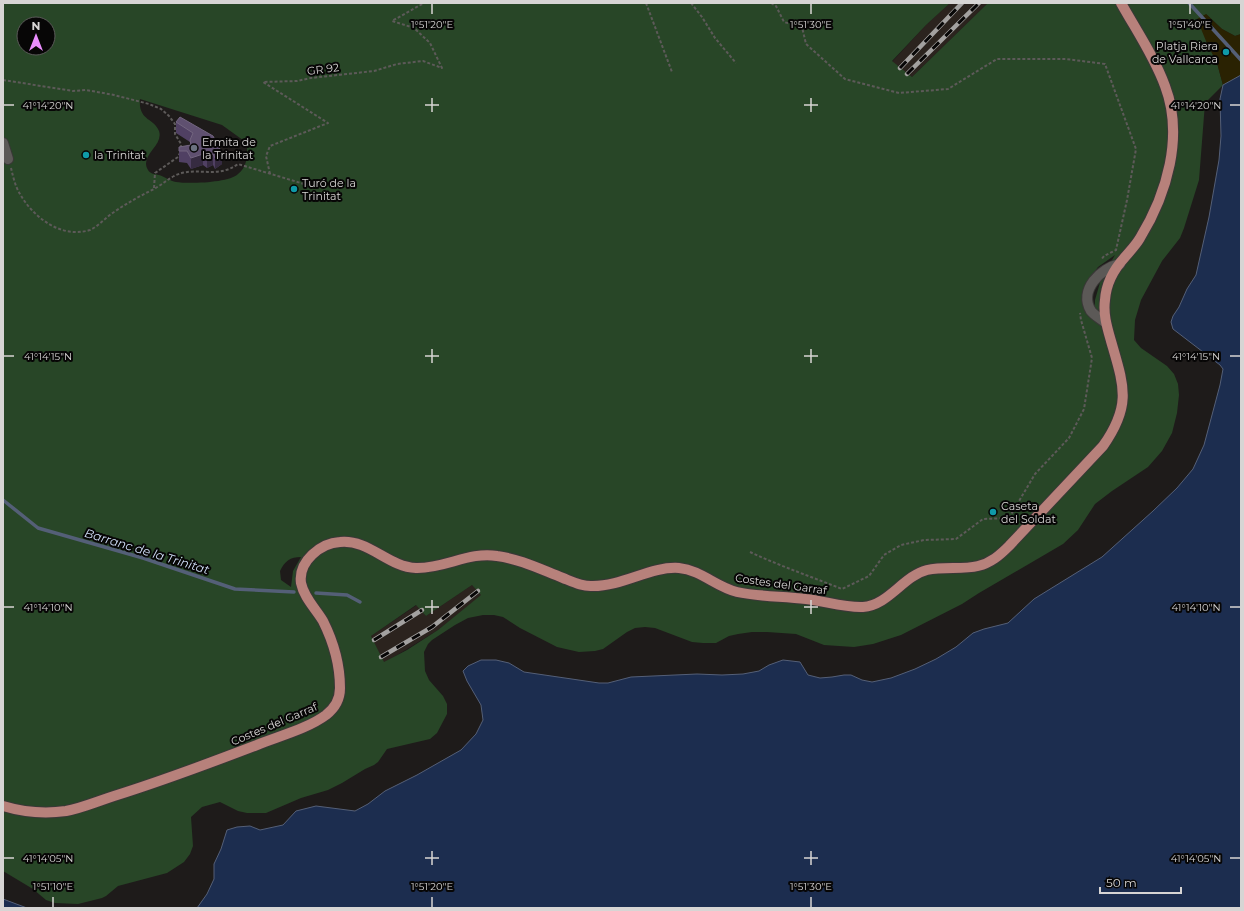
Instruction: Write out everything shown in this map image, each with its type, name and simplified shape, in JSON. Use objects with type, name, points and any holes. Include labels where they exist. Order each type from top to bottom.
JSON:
[{"type":"main road","name":"Costes del Garraf","points":[[3,806],[20,811],[42,812],[67,810],[144,786],[308,725],[324,717],[331,711],[339,697],[340,688],[338,665],[332,642],[326,628],[308,600],[301,584],[302,572],[309,560],[322,546],[338,542],[352,542],[367,547],[395,563],[406,567],[434,567],[478,556],[497,556],[520,562],[577,584],[591,587],[614,584],[672,568],[684,568],[695,571],[726,588],[738,592],[807,599],[862,607],[872,605],[883,600],[912,576],[921,572],[932,569],[977,566],[997,558],[1103,446],[1119,420],[1122,407],[1123,389],[1104,310],[1107,288],[1114,271],[1140,240],[1157,208],[1166,182],[1173,140],[1173,122],[1171,105],[1156,65],[1121,3]]},
{"type":"lane","points":[[3,143],[8,159]]},
{"type":"lane","points":[[1106,323],[1092,312],[1087,302],[1087,295],[1098,274],[1112,266],[1120,264]]},
{"type":"path","name":"GR 92","points":[[270,174],[266,156],[270,146],[328,123],[263,82],[297,81],[374,71],[397,64],[423,61],[442,68],[430,43],[414,28],[392,21],[424,3]]},
{"type":"path","points":[[646,3],[672,72]]},
{"type":"path","points":[[691,3],[715,38],[736,63]]},
{"type":"path","points":[[771,3],[776,6],[784,22],[802,27],[806,44],[845,79],[899,93],[948,89],[997,59],[1066,59],[1105,64],[1136,149],[1116,250],[1104,256],[1100,262]]},
{"type":"path","points":[[3,80],[73,91],[86,90],[102,92],[150,104],[161,109],[175,124],[175,134],[181,144],[181,151],[178,157],[155,173],[154,188]]},
{"type":"path","points":[[8,159],[19,192],[35,215],[48,224],[64,230],[77,232],[92,229],[129,202],[185,172],[222,172],[238,164],[314,187]]},
{"type":"path","points":[[750,552],[780,566],[801,572],[842,589],[869,576],[884,555],[900,545],[924,540],[956,539],[983,519],[1009,518],[1035,474],[1069,438],[1084,409],[1092,358],[1081,320],[1080,307]]},
{"type":"shaded area","points":[[950,3],[988,3],[912,77],[892,62],[926,25]]},
{"type":"shaded area","points":[[472,585],[482,595],[438,630],[384,663],[371,636],[417,605],[426,616]]},
{"type":"green space","points":[[3,3],[950,3],[926,25],[892,61],[912,77],[988,3],[1241,3],[1241,34],[1235,36],[1222,29],[1206,14],[1206,41],[1217,63],[1223,85],[1205,103],[1199,180],[1184,228],[1180,238],[1162,261],[1141,300],[1135,320],[1134,340],[1141,348],[1167,366],[1174,374],[1178,384],[1179,395],[1177,413],[1172,433],[1162,451],[1148,467],[1095,504],[1078,530],[1063,544],[962,604],[901,635],[873,644],[854,647],[824,645],[796,634],[767,632],[738,634],[729,636],[716,643],[692,642],[655,628],[645,627],[635,628],[627,632],[603,649],[579,652],[557,647],[520,628],[503,617],[483,615],[468,618],[432,640],[424,652],[425,671],[429,680],[443,696],[447,704],[447,714],[437,733],[430,739],[387,749],[378,762],[342,783],[328,790],[301,798],[266,813],[247,813],[238,811],[220,802],[202,807],[191,817],[193,846],[190,854],[184,862],[167,873],[118,886],[102,898],[78,904],[55,903],[46,900],[33,889],[3,871]],"holes":[[[140,99],[222,125],[247,143],[244,167],[233,177],[218,181],[199,183],[176,182],[153,174],[148,170],[146,165],[149,155],[160,136],[157,127],[141,111]],[[1115,255],[1101,279],[1095,300],[1094,321],[1087,310],[1088,281],[1098,267]],[[301,557],[293,571],[291,587],[281,580],[280,571],[286,562],[291,559]],[[472,585],[481,595],[438,630],[407,650],[384,662],[371,636],[416,605],[426,616]]]},
{"type":"sand","name":"Platja Riera de Vallcarca","points":[[1206,14],[1222,29],[1235,36],[1241,34],[1241,75],[1223,85],[1217,63],[1197,19]]},
{"type":"water","points":[[1241,75],[1241,908],[197,908],[207,894],[214,879],[214,864],[227,830],[237,827],[250,826],[260,830],[283,825],[296,811],[316,806],[355,811],[368,804],[385,791],[461,750],[476,734],[483,720],[481,705],[463,671],[468,666],[481,660],[496,660],[509,663],[524,672],[608,683],[631,677],[697,674],[743,674],[759,671],[769,665],[783,660],[800,662],[808,675],[820,678],[851,675],[862,680],[872,682],[891,678],[915,669],[956,647],[973,633],[1008,623],[1034,599],[1102,557],[1177,488],[1193,469],[1204,445],[1223,369],[1220,365],[1173,329],[1171,322],[1187,289],[1196,275],[1209,217],[1219,160],[1221,136],[1220,99],[1223,85]]},
{"type":"water","points":[[3,899],[27,908],[3,908]]},
{"type":"building","points":[[180,117],[213,136],[222,153],[215,158],[213,154],[207,157],[203,154],[191,158],[187,151],[179,151],[179,147],[191,145],[190,140],[193,133],[176,122]]},
{"type":"waterway","points":[[1189,3],[1241,60]]},
{"type":"waterway","name":"Barranc de la Trinitat","points":[[3,500],[38,528],[143,558],[235,589],[294,592]]},
{"type":"waterway","name":"Barranc de la Trinitat","points":[[316,593],[347,595],[360,602]]},
{"type":"railway","points":[[900,68],[962,3]]},
{"type":"railway","points":[[907,74],[979,3]]},
{"type":"railway","points":[[381,657],[432,627],[478,591]]},
{"type":"railway","points":[[374,640],[422,610]]},
{"type":"place","name":"Platja Riera de Vallcarca","points":[[1226,52]]},
{"type":"place","name":"Ermita de la Trinitat","points":[[194,148]]},
{"type":"place","name":"la Trinitat","points":[[86,155]]},
{"type":"place","name":"Turó de la Trinitat","points":[[294,189]]},
{"type":"place","name":"Caseta del Soldat","points":[[993,512]]}]
